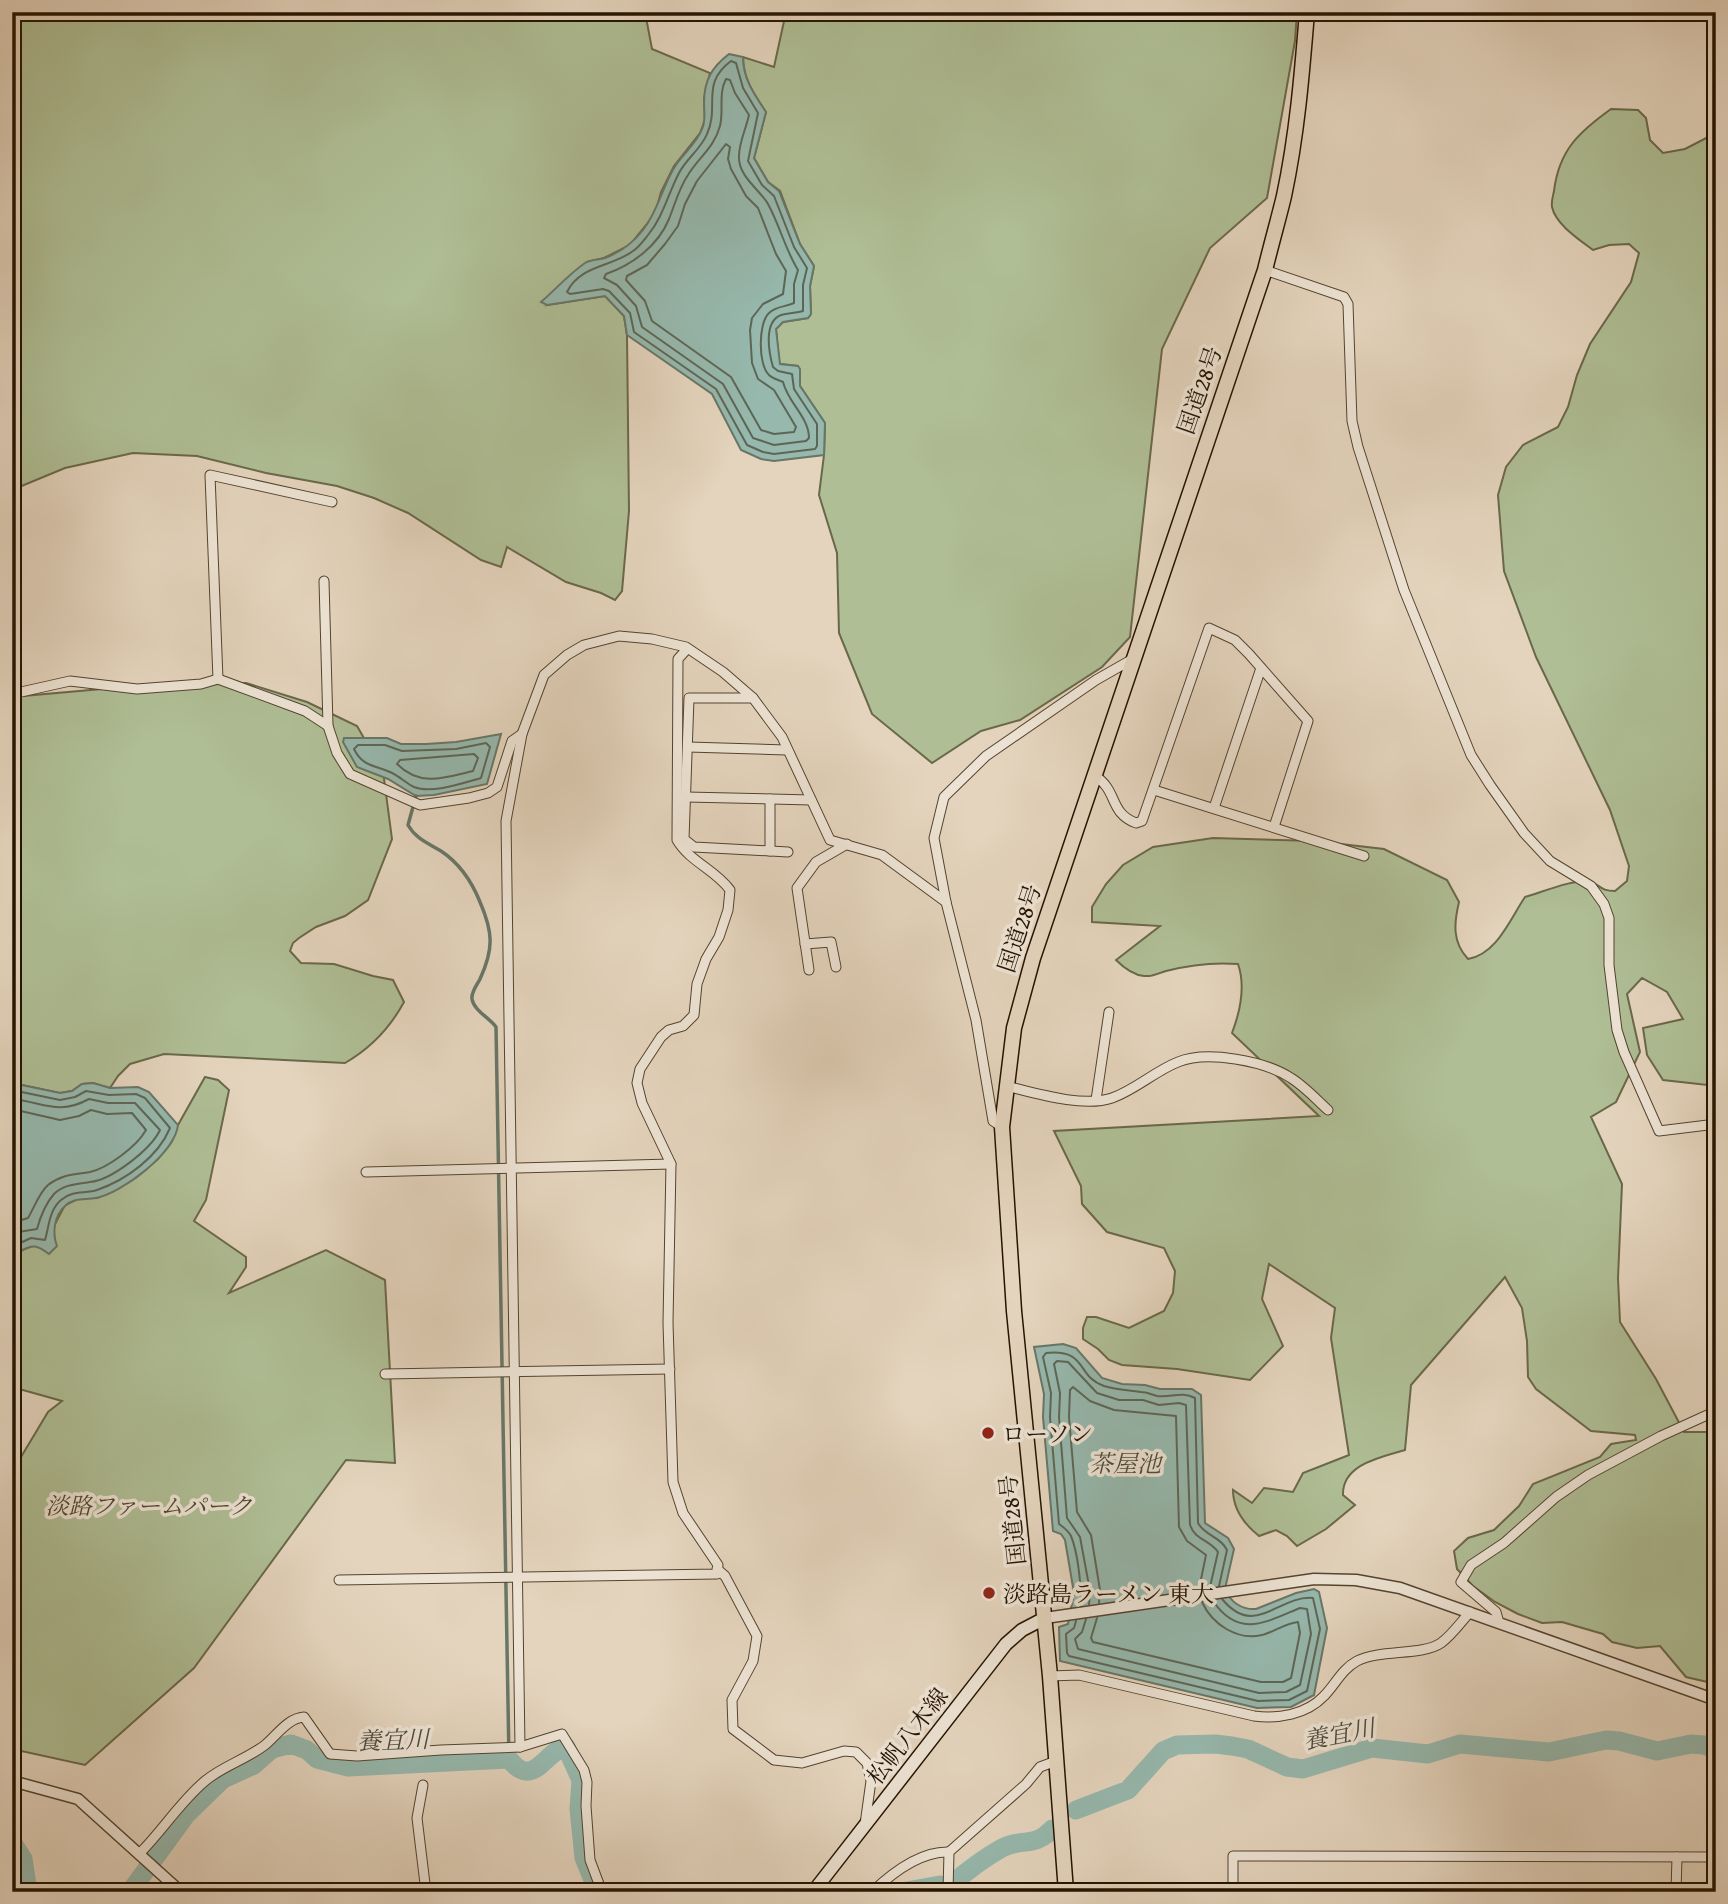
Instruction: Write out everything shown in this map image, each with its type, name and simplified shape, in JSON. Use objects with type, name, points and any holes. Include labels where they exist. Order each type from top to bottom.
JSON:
[{"type":"highway","name":"国道28号","points":[[1066,1892],[1045,1618],[1014,1311],[1002,1127],[1006,1086],[1014,1028],[1028,972],[1131,660],[1265,270],[1284,195],[1300,93],[1307,12]]},
{"type":"main road","name":"松帆八木線","points":[[813,1892],[1006,1644],[1022,1630],[1045,1618]]},
{"type":"street","points":[[1265,270],[1344,297],[1348,304],[1352,421],[1358,447],[1404,590],[1471,755],[1524,833],[1550,861],[1591,887],[1604,904],[1609,918],[1609,965],[1618,1030],[1624,1052],[1659,1131],[1716,1124]]},
{"type":"street","points":[[218,679],[211,475],[332,502]]},
{"type":"street","points":[[324,581],[328,726],[337,753],[350,774],[420,805],[469,798],[488,793],[497,787],[512,741],[523,734]]},
{"type":"street","points":[[1094,775],[1107,783],[1123,818],[1136,823],[1142,821],[1209,628],[1234,640],[1308,721],[1274,827]]},
{"type":"street","points":[[518,1747],[508,1169],[506,821],[523,734],[544,675],[567,655],[584,645],[620,636],[652,639],[687,649],[723,672],[753,698],[775,725],[830,840],[882,855],[946,902]]},
{"type":"street","points":[[339,1580],[514,1575],[717,1574],[718,1564],[683,1513],[673,1482],[670,1369],[671,1164],[642,1103],[636,1083],[640,1069],[661,1037],[669,1030],[683,1026],[694,1015],[696,984],[719,937],[728,910],[730,890],[724,882],[683,851],[677,841],[678,659],[687,649]]},
{"type":"street","points":[[1002,1127],[993,1121],[976,1020],[946,902],[934,838],[944,797],[986,756],[1096,680],[1131,660]]},
{"type":"street","points":[[1214,808],[1261,668]]},
{"type":"street","points":[[12,694],[70,681],[137,689],[201,684],[218,679],[305,711],[328,726]]},
{"type":"street","points":[[753,698],[689,698],[684,839],[694,847],[788,852]]},
{"type":"street","points":[[688,747],[788,750]]},
{"type":"street","points":[[1154,790],[1364,856]]},
{"type":"street","points":[[686,797],[811,800]]},
{"type":"street","points":[[769,799],[771,851]]},
{"type":"street","points":[[809,970],[797,888],[816,862],[846,844]]},
{"type":"street","points":[[805,944],[831,942],[835,967]]},
{"type":"street","points":[[1096,1100],[1110,1012]]},
{"type":"street","points":[[1006,1086],[1046,1096],[1083,1100],[1110,1099],[1180,1061],[1212,1057],[1239,1058],[1291,1077],[1328,1110]]},
{"type":"street","points":[[366,1172],[671,1164]]},
{"type":"street","points":[[385,1374],[670,1369]]},
{"type":"street","points":[[1499,1623],[1496,1612],[1461,1582],[1471,1565],[1504,1543],[1549,1503],[1588,1475],[1661,1436],[1716,1411]]},
{"type":"street","points":[[717,1569],[725,1576],[757,1636],[753,1661],[732,1700],[733,1729],[774,1760],[802,1763],[844,1751],[856,1752],[867,1763],[871,1781],[865,1824]]},
{"type":"street","points":[[1045,1618],[1314,1579],[1356,1580],[1400,1588],[1716,1700]]},
{"type":"street","points":[[1050,1676],[1079,1675],[1254,1716],[1274,1718],[1302,1710],[1324,1697],[1334,1682],[1356,1661],[1374,1655],[1439,1644],[1470,1612]]},
{"type":"street","points":[[140,1853],[162,1831],[185,1800],[207,1779],[263,1746],[295,1718],[304,1717],[330,1754],[357,1756],[518,1747],[562,1734],[584,1770],[587,1782],[590,1860],[602,1891]]},
{"type":"street","points":[[872,1892],[910,1863],[938,1852],[949,1852],[1026,1784],[1040,1767],[1056,1761]]},
{"type":"street","points":[[12,1781],[78,1800],[181,1892]]},
{"type":"street","points":[[423,1785],[417,1818],[426,1892]]},
{"type":"street","points":[[948,1892],[949,1852]]},
{"type":"street","points":[[1233,1892],[1233,1856],[1716,1857]]},
{"type":"street","points":[[1676,1892],[1677,1857]]},
{"type":"green space","points":[[12,12],[645,12],[652,49],[710,73],[704,99],[705,120],[700,133],[674,166],[661,192],[655,214],[630,245],[604,258],[587,262],[547,305],[605,296],[624,316],[627,335],[629,511],[622,591],[615,600],[566,582],[507,547],[501,567],[481,560],[408,513],[374,498],[337,486],[266,473],[197,456],[133,453],[65,468],[12,490]]},
{"type":"green space","points":[[786,12],[1297,12],[1295,41],[1267,198],[1210,248],[1162,349],[1130,637],[1102,667],[1020,720],[981,731],[932,763],[872,714],[839,633],[837,553],[819,495],[825,423],[800,386],[798,366],[780,364],[779,361],[776,329],[783,322],[808,318],[811,314],[810,286],[814,266],[800,244],[780,191],[768,182],[754,158],[766,112],[747,79],[743,57],[774,67]]},
{"type":"green space","points":[[1611,109],[1638,110],[1646,118],[1650,140],[1663,153],[1685,149],[1716,133],[1716,1086],[1663,1080],[1647,1055],[1643,1028],[1683,1019],[1667,992],[1642,978],[1627,994],[1640,1052],[1616,1102],[1591,1117],[1622,1184],[1618,1278],[1620,1322],[1656,1379],[1684,1432],[1716,1432],[1716,1684],[1686,1677],[1660,1646],[1637,1648],[1612,1642],[1603,1634],[1562,1622],[1542,1623],[1518,1614],[1473,1586],[1457,1569],[1454,1551],[1468,1538],[1494,1530],[1519,1506],[1533,1484],[1600,1457],[1611,1444],[1636,1440],[1635,1435],[1591,1431],[1536,1389],[1528,1377],[1527,1341],[1522,1308],[1505,1277],[1411,1385],[1405,1450],[1375,1459],[1349,1476],[1344,1484],[1343,1495],[1355,1505],[1326,1529],[1297,1546],[1276,1530],[1259,1536],[1240,1516],[1233,1490],[1252,1503],[1264,1488],[1293,1492],[1303,1473],[1349,1455],[1331,1338],[1335,1308],[1269,1264],[1262,1299],[1283,1346],[1250,1380],[1177,1369],[1122,1365],[1109,1360],[1083,1339],[1087,1317],[1096,1317],[1129,1328],[1164,1311],[1173,1293],[1175,1271],[1164,1248],[1107,1232],[1082,1204],[1081,1186],[1054,1131],[1319,1116],[1232,1033],[1241,999],[1242,982],[1238,964],[1201,964],[1150,976],[1140,975],[1129,971],[1116,960],[1160,926],[1092,922],[1092,907],[1106,884],[1123,865],[1153,847],[1213,838],[1315,841],[1384,849],[1447,880],[1459,902],[1456,917],[1457,939],[1468,959],[1478,956],[1495,943],[1525,897],[1584,881],[1615,891],[1627,881],[1629,866],[1610,810],[1536,657],[1504,571],[1498,495],[1506,467],[1523,445],[1558,427],[1568,407],[1590,344],[1631,282],[1639,253],[1629,244],[1609,245],[1593,250],[1563,226],[1554,214],[1552,205],[1561,164],[1572,143]]},
{"type":"green space","points":[[246,683],[307,702],[357,726],[383,771],[392,839],[368,900],[345,916],[316,927],[299,938],[290,951],[301,963],[334,964],[393,980],[404,1002],[399,1011],[371,1044],[345,1063],[164,1054],[130,1064],[110,1088],[93,1083],[82,1084],[72,1091],[60,1093],[12,1083],[12,697],[113,688]]},
{"type":"green space","name":"淡路ファームパーク","points":[[205,1077],[218,1080],[229,1090],[206,1200],[194,1221],[246,1257],[246,1267],[229,1293],[326,1250],[385,1280],[395,1463],[346,1460],[194,1668],[85,1765],[12,1749],[12,1472],[48,1412],[62,1401],[12,1387],[12,1249],[21,1251],[54,1238],[54,1226],[65,1205],[80,1198],[97,1198],[137,1177],[158,1159],[171,1143]]},
{"type":"water","points":[[729,54],[743,57],[747,79],[766,112],[754,158],[768,182],[779,191],[800,244],[814,266],[810,286],[811,314],[808,318],[783,322],[776,329],[780,364],[798,366],[800,386],[825,423],[824,455],[774,461],[761,459],[741,450],[712,394],[627,335],[624,316],[605,296],[547,305],[541,302],[585,263],[616,253],[631,243],[643,230],[674,168],[699,135],[704,123],[707,81],[718,64]]},
{"type":"water","points":[[501,734],[487,784],[416,796],[388,779],[357,767],[343,742],[344,738],[387,738],[401,744],[426,744]]},
{"type":"water","points":[[12,1083],[60,1093],[72,1091],[82,1084],[93,1083],[110,1088],[138,1087],[149,1092],[178,1125],[168,1148],[133,1180],[107,1195],[76,1200],[65,1206],[55,1225],[57,1246],[49,1254],[35,1246],[20,1251],[12,1249]]},
{"type":"water","name":"茶屋池","points":[[1063,1344],[1076,1348],[1102,1378],[1122,1384],[1160,1389],[1192,1389],[1201,1395],[1205,1523],[1228,1538],[1234,1549],[1225,1589],[1237,1604],[1251,1609],[1296,1593],[1314,1589],[1319,1592],[1327,1628],[1314,1695],[1291,1707],[1257,1708],[1060,1661],[1059,1627],[1068,1624],[1074,1593],[1065,1540],[1061,1534],[1053,1531],[1043,1417],[1044,1394],[1034,1347]]},
{"type":"waterway","points":[[416,796],[408,825],[419,837],[454,861],[464,874],[480,902],[490,940],[488,959],[472,996],[476,1007],[496,1027],[509,1759]]},
{"type":"waterway","name":"養宜川","points":[[1076,1810],[1128,1790],[1163,1751],[1177,1745],[1215,1744],[1248,1749],[1287,1767],[1303,1769],[1372,1748],[1428,1754],[1460,1744],[1549,1752],[1606,1740],[1657,1751],[1691,1744],[1716,1750]]},
{"type":"waterway","name":"養宜川","points":[[130,1892],[186,1815],[223,1779],[254,1765],[272,1749],[291,1744],[307,1750],[317,1759],[348,1767],[509,1759],[518,1768],[526,1771],[539,1766],[566,1747],[581,1780],[579,1809],[584,1858],[598,1892]]},
{"type":"waterway","name":"養宜川","points":[[952,1884],[1002,1848],[1040,1839],[1052,1829]]},
{"type":"waterway","name":"養宜川","points":[[12,1842],[23,1859],[28,1892]]},
{"type":"waterway","name":"養宜川","points":[[901,1892],[940,1885]]},
{"type":"place","name":"ローソン","points":[[988,1433]]},
{"type":"place","name":"淡路島ラーメン 東大","points":[[989,1593]]}]
